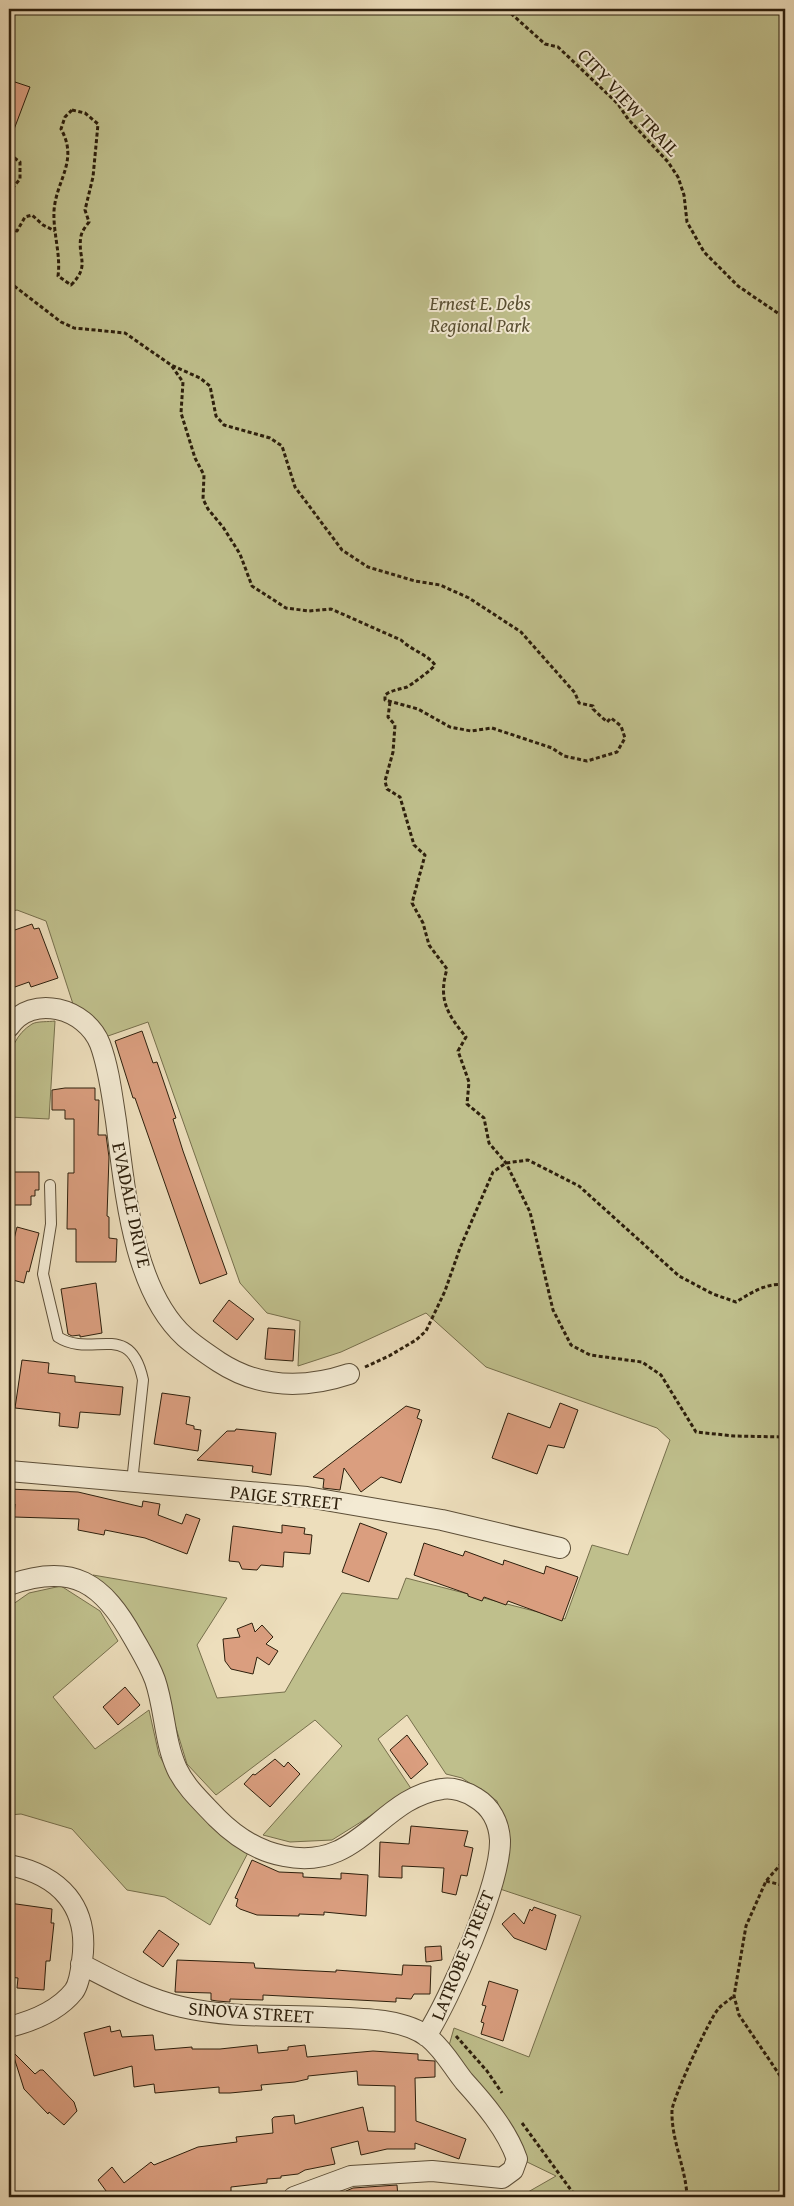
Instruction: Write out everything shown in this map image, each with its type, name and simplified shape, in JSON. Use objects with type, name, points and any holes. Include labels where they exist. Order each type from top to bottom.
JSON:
[{"type":"street","name":"EVADALE DRIVE","points":[[9,1027],[26,1011],[42,1007],[59,1009],[79,1018],[92,1028],[100,1043],[110,1082],[124,1184],[139,1256],[153,1293],[184,1336],[229,1368],[252,1379],[300,1386],[324,1382],[349,1374]]},
{"type":"street","name":"PAIGE STREET","points":[[9,1471],[331,1501],[442,1520],[560,1548]]},
{"type":"street","name":"LATROBE STREET","points":[[9,1585],[30,1577],[64,1576],[84,1582],[95,1588],[108,1600],[125,1622],[155,1680],[170,1751],[178,1771],[188,1787],[226,1827],[252,1846],[275,1855],[301,1860],[322,1858],[338,1852],[355,1842],[405,1804],[426,1792],[444,1788],[460,1791],[485,1804],[493,1815],[500,1842],[495,1871],[480,1921],[439,2016],[426,2036],[444,2052],[496,2121],[517,2159],[513,2170],[502,2178],[432,2171],[351,2176],[294,2197]]},
{"type":"street","points":[[9,1865],[44,1875],[65,1893],[74,1905],[81,1926],[84,1945],[76,1989],[60,2005],[9,2027]]},
{"type":"street","name":"SINOVA STREET","points":[[81,1964],[151,1998],[182,2007],[230,2014],[368,2019],[396,2024],[426,2036]]},
{"type":"lane","points":[[50,1185],[51,1224],[43,1274],[58,1338],[75,1344],[114,1344],[120,1346],[135,1356],[140,1369],[143,1380],[132,1482]]},
{"type":"path","name":"CITY VIEW TRAIL","points":[[506,9],[545,44],[558,47],[618,104],[628,119],[668,162],[678,177],[684,195],[687,222],[704,252],[738,286],[785,318]]},
{"type":"path","points":[[72,110],[85,113],[98,124],[93,177],[85,210],[88,222],[81,234],[83,260],[80,276],[71,285],[58,276],[59,266],[55,231],[54,208],[64,176],[68,142],[61,129],[65,118],[72,110]]},
{"type":"path","points":[[9,154],[20,162],[20,179],[9,192]]},
{"type":"path","points":[[9,229],[17,231],[25,217],[32,215],[43,225],[55,231]]},
{"type":"path","points":[[9,282],[61,322],[74,328],[125,332],[171,365],[200,378],[210,386],[216,416],[224,426],[270,438],[282,446],[295,487],[342,550],[368,567],[386,574],[454,589],[521,632],[539,650],[575,693],[579,703],[593,706],[593,710],[607,722],[611,718],[620,726],[624,738],[617,752],[587,761],[564,756],[552,748],[532,740],[492,728],[470,731],[450,727],[418,709],[385,700],[385,695],[409,686],[435,665],[432,660],[409,648],[400,640],[331,609],[309,611],[286,608],[252,586],[240,554],[203,499],[204,475],[194,458],[181,413],[183,382],[171,365]]},
{"type":"path","points":[[390,702],[388,717],[395,725],[392,752],[385,781],[387,789],[400,797],[414,845],[425,855],[412,903],[423,923],[429,945],[447,970],[442,985],[446,1008],[466,1037],[458,1051],[469,1082],[467,1104],[484,1118],[489,1143],[506,1163],[530,1212],[553,1310],[571,1345],[590,1355],[642,1362],[661,1375],[696,1432],[734,1436],[783,1437],[785,1434]]},
{"type":"path","points":[[349,1374],[389,1356],[416,1340],[426,1331],[435,1314],[460,1248],[494,1172],[506,1163],[528,1160],[579,1186],[679,1276],[713,1294],[736,1302],[756,1290],[778,1284],[785,1285]]},
{"type":"path","points":[[785,1850],[781,1864],[766,1881],[746,1926],[734,1996],[739,2016],[785,2082]]},
{"type":"path","points":[[766,1881],[785,1886]]},
{"type":"path","points":[[687,2197],[684,2173],[676,2143],[672,2109],[680,2082],[718,2009],[734,1996]]},
{"type":"green space","name":"Ernest E. Debs Regional Park","points":[[9,9],[785,9],[785,2197],[526,2197],[528,2192],[556,2176],[525,2161],[448,2049],[454,2028],[529,2057],[581,1916],[500,1889],[508,1838],[497,1801],[462,1778],[446,1774],[407,1715],[378,1739],[412,1790],[332,1840],[290,1842],[263,1835],[342,1746],[315,1720],[216,1795],[187,1764],[173,1718],[128,1614],[93,1575],[227,1598],[197,1645],[217,1698],[285,1692],[342,1593],[398,1599],[406,1578],[565,1619],[592,1545],[628,1555],[670,1440],[657,1428],[486,1367],[426,1313],[341,1352],[298,1366],[300,1321],[267,1313],[240,1283],[148,1022],[108,1036],[73,1004],[46,921],[17,910],[9,912],[9,378],[14,367],[9,364]]},
{"type":"green space","points":[[55,1021],[49,1119],[9,1117],[8,1066],[15,1042],[22,1032],[32,1024]]},
{"type":"green space","points":[[61,1586],[100,1611],[118,1641],[53,1697],[95,1749],[149,1710],[159,1755],[181,1793],[250,1849],[210,1925],[165,1897],[127,1890],[72,1829],[21,1814],[9,1815],[9,1607],[29,1593]]},
{"type":"building","points":[[9,80],[30,87],[10,140],[9,140]]},
{"type":"building","points":[[32,924],[34,929],[39,928],[58,978],[31,987],[29,982],[12,988],[9,979],[9,932]]},
{"type":"building","points":[[142,1031],[153,1063],[157,1062],[176,1118],[173,1119],[183,1151],[227,1274],[200,1284],[135,1098],[133,1098],[115,1041]]},
{"type":"building","points":[[95,1088],[95,1100],[99,1100],[98,1135],[106,1135],[109,1157],[107,1216],[109,1217],[109,1238],[117,1239],[116,1262],[76,1262],[76,1229],[67,1229],[68,1173],[74,1173],[74,1119],[65,1119],[65,1110],[52,1110],[52,1090]]},
{"type":"building","points":[[9,1172],[39,1172],[39,1190],[35,1190],[35,1196],[31,1196],[31,1205],[9,1205]]},
{"type":"building","points":[[17,1227],[39,1233],[29,1272],[27,1271],[24,1283],[9,1279],[9,1242],[13,1243]]},
{"type":"building","points":[[96,1283],[102,1333],[80,1337],[80,1335],[72,1336],[68,1334],[61,1289]]},
{"type":"building","points":[[229,1300],[254,1319],[237,1340],[213,1321]]},
{"type":"building","points":[[268,1328],[295,1330],[293,1361],[265,1359]]},
{"type":"building","points":[[22,1360],[49,1363],[48,1373],[75,1376],[75,1382],[123,1387],[120,1415],[80,1412],[78,1428],[59,1426],[60,1413],[15,1408]]},
{"type":"building","points":[[162,1393],[190,1397],[186,1424],[194,1426],[194,1429],[201,1430],[198,1451],[154,1444]]},
{"type":"building","points":[[560,1403],[578,1410],[564,1448],[548,1445],[537,1474],[492,1458],[508,1413],[550,1428]]},
{"type":"building","points":[[406,1406],[420,1410],[417,1418],[422,1420],[401,1483],[381,1477],[361,1492],[344,1468],[340,1490],[323,1488],[324,1479],[313,1477]]},
{"type":"building","points":[[236,1429],[276,1433],[271,1475],[252,1472],[253,1466],[197,1460],[227,1431],[235,1431]]},
{"type":"building","points":[[9,1489],[78,1492],[142,1507],[143,1501],[160,1504],[158,1515],[182,1524],[186,1514],[200,1519],[187,1554],[145,1538],[105,1530],[104,1535],[78,1530],[79,1519],[14,1517],[15,1504],[9,1504]]},
{"type":"building","points":[[360,1523],[387,1533],[369,1582],[342,1572]]},
{"type":"building","points":[[282,1525],[305,1528],[304,1534],[312,1535],[310,1554],[284,1552],[283,1567],[261,1565],[257,1570],[242,1569],[239,1562],[229,1561],[233,1526],[282,1533]]},
{"type":"building","points":[[424,1543],[463,1556],[465,1551],[503,1565],[504,1560],[544,1574],[546,1566],[578,1577],[562,1621],[508,1601],[506,1605],[484,1597],[482,1601],[468,1596],[468,1594],[414,1575]]},
{"type":"building","points":[[252,1623],[255,1632],[262,1625],[273,1637],[266,1644],[278,1651],[269,1665],[257,1657],[253,1674],[231,1669],[225,1661],[223,1639],[240,1637],[237,1629]]},
{"type":"building","points":[[125,1687],[140,1705],[118,1725],[103,1707]]},
{"type":"building","points":[[407,1735],[428,1764],[411,1779],[390,1750]]},
{"type":"building","points":[[275,1759],[284,1767],[288,1762],[300,1774],[270,1807],[244,1784],[253,1774],[255,1775]]},
{"type":"building","points":[[411,1826],[468,1831],[464,1846],[473,1848],[467,1876],[461,1875],[456,1895],[442,1892],[444,1868],[402,1866],[402,1878],[379,1877],[380,1842],[409,1844]]},
{"type":"building","points":[[252,1860],[279,1872],[303,1873],[303,1877],[341,1879],[341,1873],[368,1875],[366,1916],[324,1912],[324,1915],[257,1915],[240,1909],[236,1906],[238,1899],[235,1898]]},
{"type":"building","points":[[9,1903],[52,1909],[51,1923],[54,1923],[50,1961],[46,1961],[44,1990],[17,1988],[18,1978],[9,1977]]},
{"type":"building","points":[[534,1907],[556,1915],[546,1950],[514,1938],[502,1924],[514,1913],[524,1924],[530,1909],[532,1911]]},
{"type":"building","points":[[159,1930],[179,1944],[163,1967],[143,1952]]},
{"type":"building","points":[[441,1946],[442,1960],[426,1962],[425,1947]]},
{"type":"building","points":[[177,1960],[254,1963],[255,1968],[336,1972],[336,1970],[402,1975],[403,1965],[431,1966],[430,1994],[414,1994],[411,1999],[396,1998],[396,2002],[263,1995],[263,2000],[230,1999],[230,2002],[217,2001],[211,2000],[211,1993],[175,1992]]},
{"type":"building","points":[[489,1981],[518,1990],[503,2041],[481,2034],[484,2023],[481,2022],[486,2006],[482,2005]]},
{"type":"building","points":[[110,2026],[111,2032],[120,2030],[122,2037],[153,2035],[155,2050],[192,2047],[192,2049],[220,2049],[257,2045],[258,2053],[288,2050],[288,2047],[305,2045],[307,2057],[373,2051],[418,2054],[418,2060],[435,2061],[435,2077],[415,2078],[416,2121],[466,2139],[459,2159],[415,2143],[415,2149],[387,2149],[361,2155],[358,2141],[331,2148],[335,2164],[305,2170],[298,2174],[281,2176],[281,2178],[267,2179],[267,2183],[231,2187],[231,2193],[198,2197],[106,2197],[109,2195],[98,2180],[112,2167],[124,2183],[151,2162],[154,2165],[198,2147],[237,2142],[236,2137],[273,2133],[272,2119],[274,2117],[294,2115],[295,2124],[363,2107],[368,2131],[395,2132],[395,2086],[358,2085],[357,2071],[308,2076],[308,2079],[295,2082],[261,2085],[262,2090],[230,2093],[219,2093],[219,2087],[155,2093],[154,2084],[134,2087],[132,2066],[94,2076],[84,2033]]},
{"type":"building","points":[[12,2051],[35,2074],[43,2070],[74,2102],[77,2111],[64,2125],[49,2112],[48,2114],[24,2089]]},
{"type":"building","points":[[397,2185],[398,2197],[346,2197],[346,2191],[353,2188]]}]
